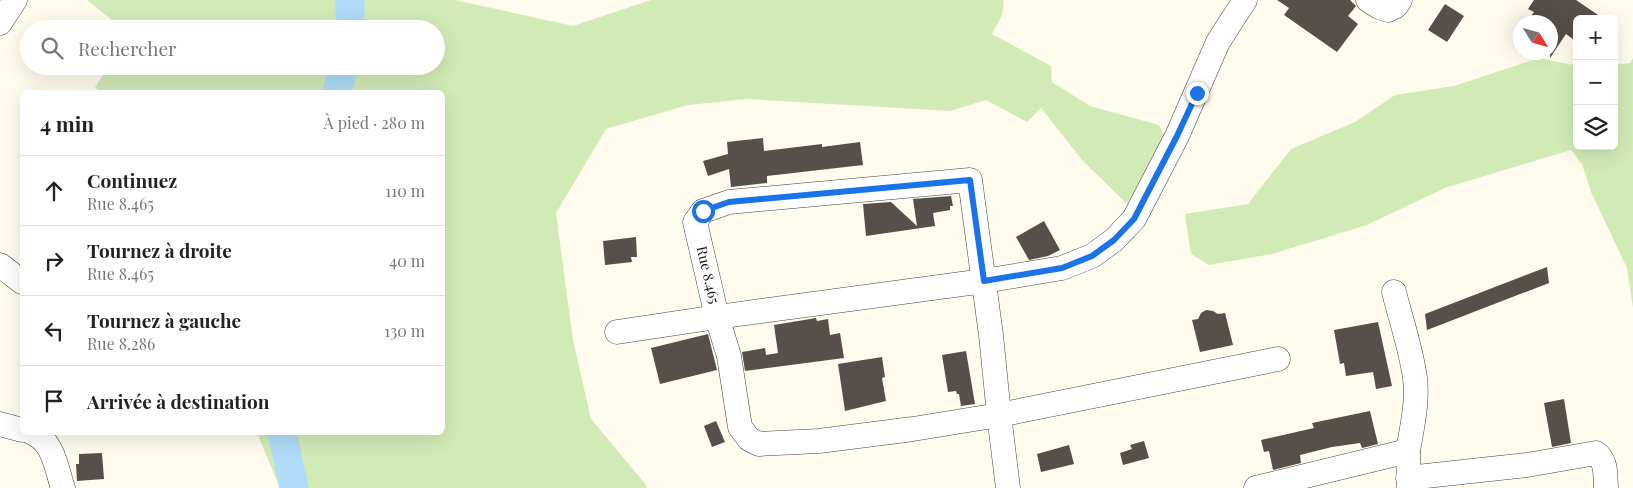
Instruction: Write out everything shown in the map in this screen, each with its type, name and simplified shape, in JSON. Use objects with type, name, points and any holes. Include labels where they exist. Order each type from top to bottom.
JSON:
[{"type":"street","points":[[0,23],[15,0]]},
{"type":"street","points":[[617,332],[984,281],[1062,268],[1092,256],[1114,240],[1134,219],[1177,136],[1218,42],[1245,0]]},
{"type":"street","points":[[1368,0],[1388,10],[1396,6],[1400,0]]},
{"type":"street","name":"Rue 8.465","points":[[999,415],[828,440],[759,444],[749,439],[740,427],[729,356],[717,317],[696,222],[703,211],[729,202],[970,180],[991,335],[1008,488]]},
{"type":"street","points":[[0,265],[20,280]]},
{"type":"street","points":[[1394,292],[1410,350],[1415,380],[1415,411],[1408,451],[1409,483],[1596,453],[1601,457],[1604,465],[1606,488]]},
{"type":"street","points":[[999,415],[1278,359]]},
{"type":"street","points":[[0,424],[20,429]]},
{"type":"street","points":[[36,435],[49,446],[63,488]]},
{"type":"street","points":[[1256,488],[1408,451]]},
{"type":"green space","points":[[87,0],[350,0],[350,4],[359,0],[455,0],[573,26],[651,0],[1004,0],[1002,15],[992,34],[1051,66],[1052,82],[1090,106],[1159,125],[1165,137],[1137,194],[1126,203],[1082,160],[1041,108],[1027,122],[986,100],[950,111],[747,99],[688,105],[606,129],[556,213],[573,340],[591,419],[647,488],[280,488],[258,435],[445,435],[445,90],[98,90],[95,87],[103,75],[445,75],[445,20],[112,20]]},
{"type":"green space","points":[[1633,58],[1633,308],[1627,268],[1591,192],[1582,164],[1571,150],[1445,188],[1367,225],[1272,254],[1209,265],[1191,254],[1185,214],[1248,204],[1291,149],[1355,122],[1395,95],[1454,86],[1533,60],[1548,60],[1573,65],[1573,150],[1618,150],[1618,64],[1630,63]]},
{"type":"building","points":[[1277,0],[1350,0],[1356,6],[1348,16],[1358,24],[1337,52],[1284,15],[1289,8]]},
{"type":"building","points":[[1534,0],[1576,0],[1598,15],[1573,15],[1573,39],[1566,34],[1558,46],[1558,15],[1532,15],[1534,12],[1528,9]]},
{"type":"building","points":[[1445,4],[1464,16],[1447,42],[1428,30]]},
{"type":"building","points":[[763,138],[764,151],[822,144],[822,147],[860,142],[863,165],[767,176],[767,183],[731,187],[729,169],[708,176],[703,161],[728,154],[727,142]]},
{"type":"building","points":[[951,196],[953,206],[950,206],[950,210],[933,213],[935,226],[866,236],[863,204],[891,202],[917,226],[913,199]]},
{"type":"building","points":[[1044,221],[1060,250],[1048,256],[1029,260],[1016,237]]},
{"type":"building","points":[[636,237],[637,257],[631,257],[632,262],[605,265],[603,241]]},
{"type":"building","points":[[1547,267],[1549,283],[1427,330],[1425,314]]},
{"type":"building","points":[[1206,310],[1218,314],[1225,313],[1233,345],[1200,352],[1192,320],[1198,319],[1201,313]]},
{"type":"building","points":[[816,318],[817,321],[828,319],[830,335],[840,333],[844,358],[745,371],[742,352],[765,348],[766,355],[778,353],[774,325]]},
{"type":"building","points":[[1378,322],[1392,386],[1376,389],[1373,372],[1346,376],[1344,363],[1340,364],[1334,330]]},
{"type":"building","points":[[708,334],[717,370],[660,384],[651,348]]},
{"type":"building","points":[[966,351],[975,404],[961,406],[959,394],[956,391],[948,392],[942,355]]},
{"type":"building","points":[[882,357],[885,377],[882,378],[886,401],[845,411],[838,364]]},
{"type":"building","points":[[1564,399],[1571,443],[1552,447],[1544,403]]},
{"type":"building","points":[[1370,411],[1378,444],[1362,448],[1360,443],[1332,447],[1300,455],[1301,463],[1273,470],[1269,451],[1264,452],[1261,440],[1314,428],[1312,423]]},
{"type":"building","points":[[716,421],[725,442],[712,447],[704,426]]},
{"type":"building","points":[[1144,441],[1149,458],[1123,465],[1120,453],[1132,449],[1130,445]]},
{"type":"building","points":[[1069,445],[1074,464],[1041,472],[1037,454]]},
{"type":"building","points":[[102,453],[104,479],[77,481],[76,464],[79,464],[79,454]]},
{"type":"waterway","points":[[350,0],[350,20]]},
{"type":"waterway","points":[[338,90],[342,75]]},
{"type":"waterway","points":[[283,435],[294,488]]},
{"type":"route","points":[[703,211],[729,202],[970,180],[984,281],[1062,268],[1092,256],[1114,240],[1134,219],[1197,93]]}]
